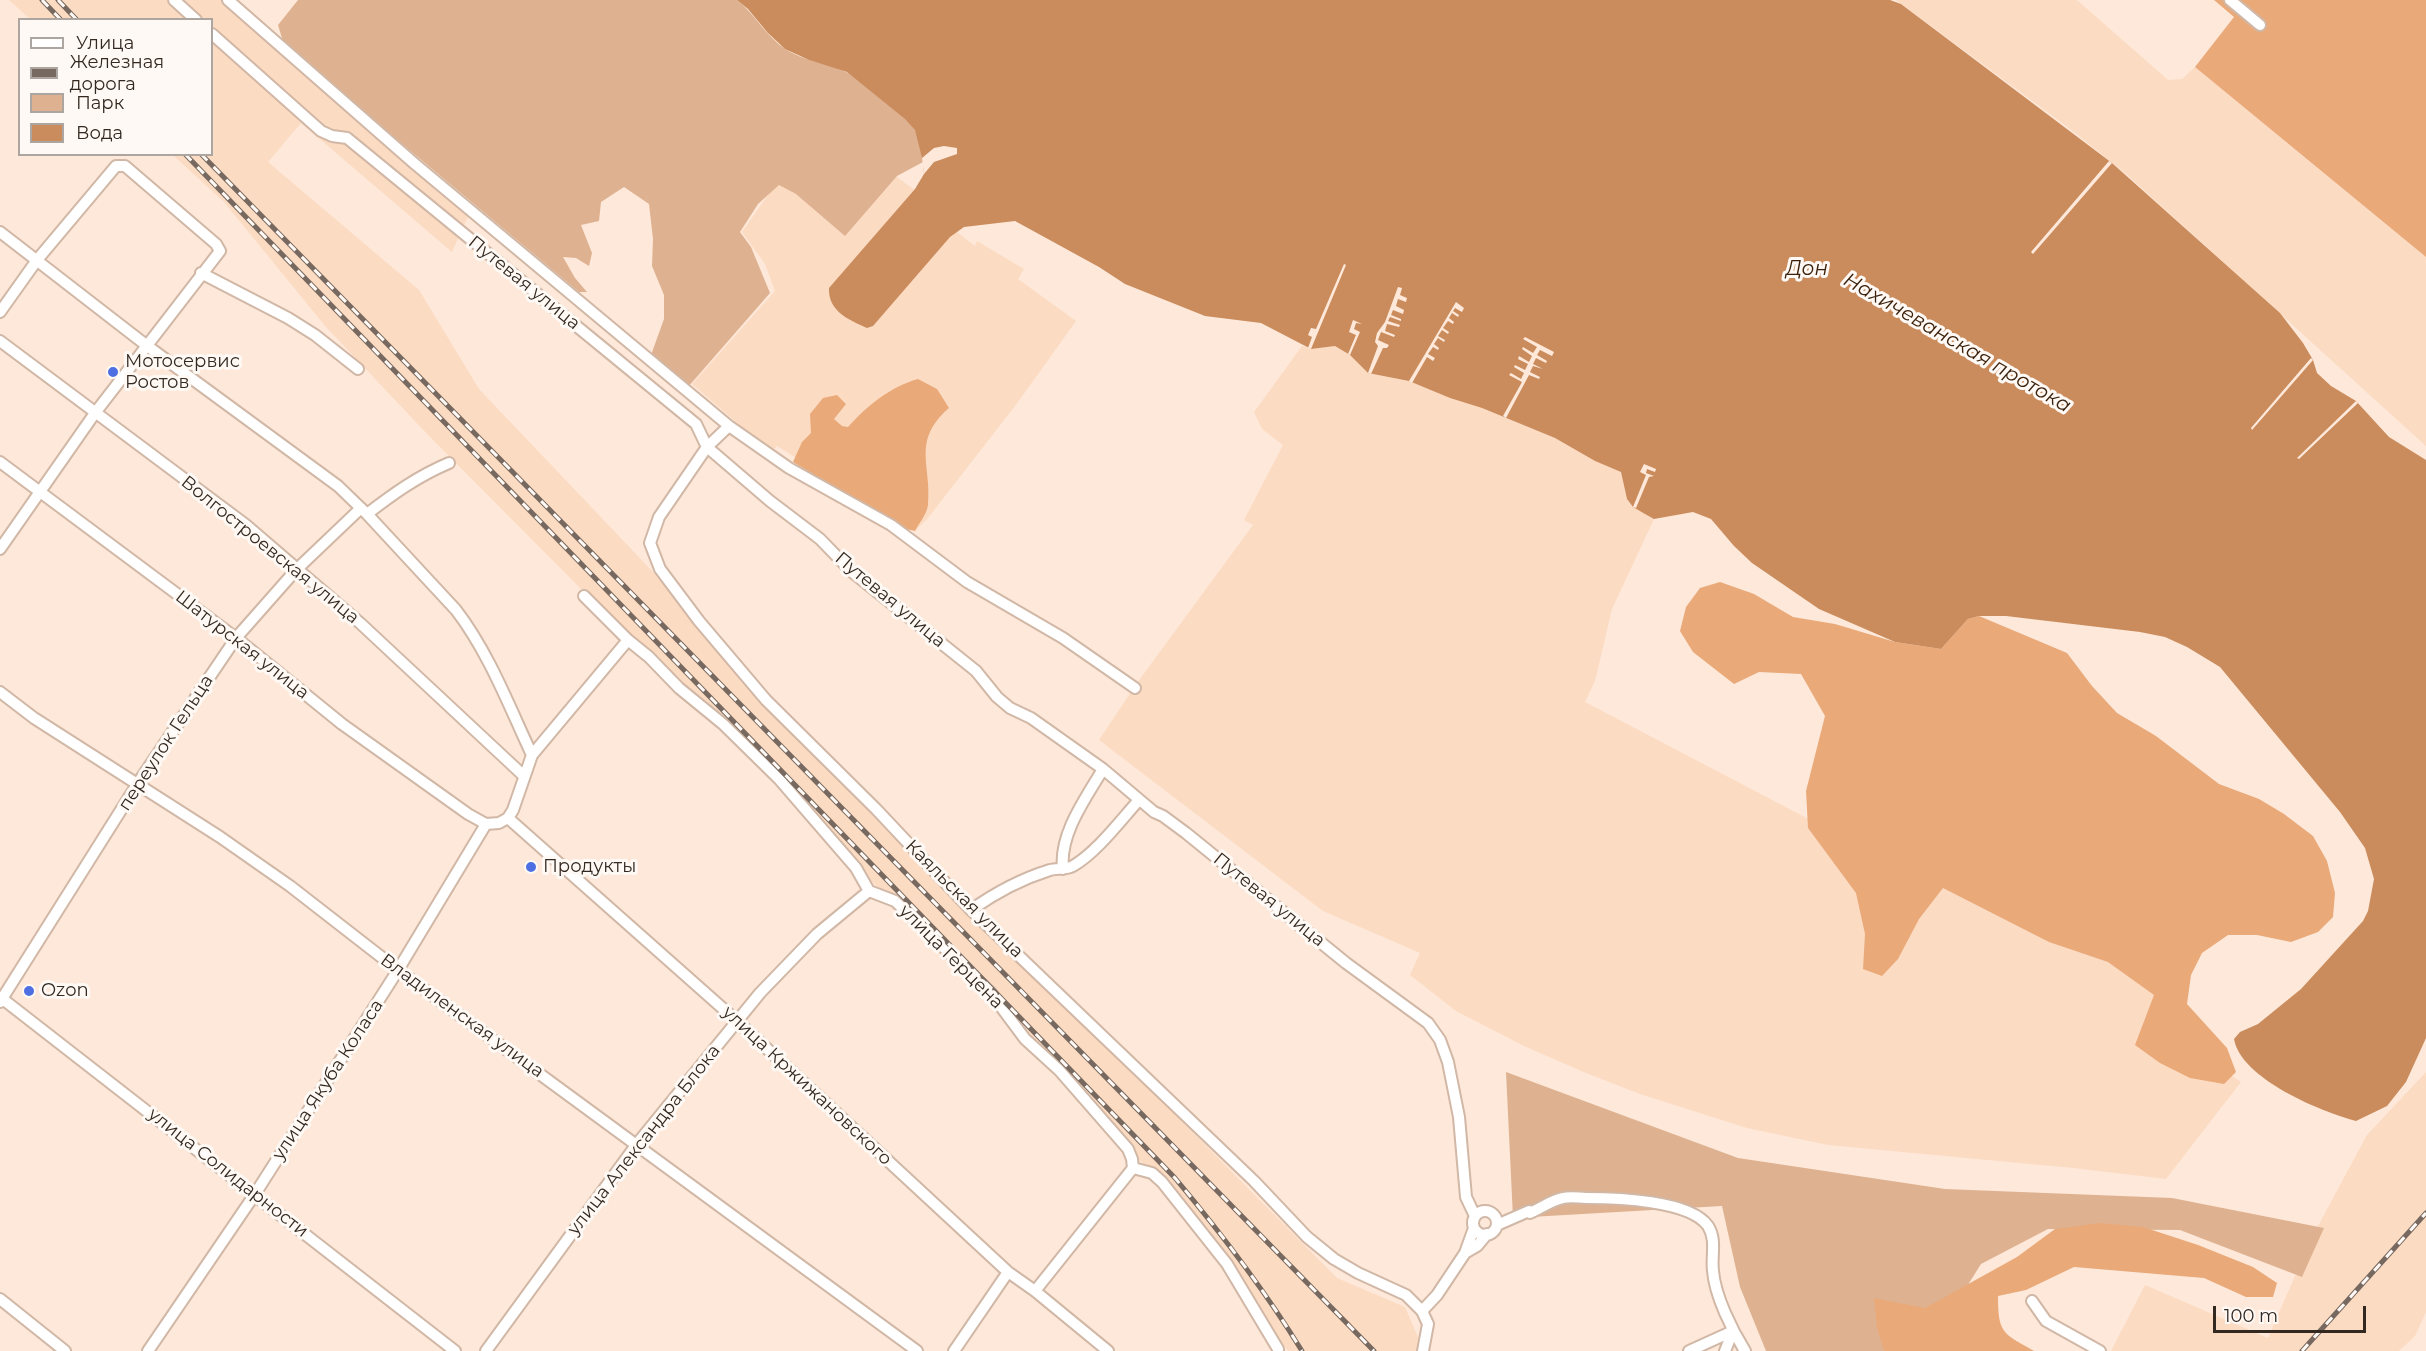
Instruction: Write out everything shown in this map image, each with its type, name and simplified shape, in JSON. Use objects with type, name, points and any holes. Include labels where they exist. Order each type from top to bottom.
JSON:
[{"type":"street","points":[[174,0],[194,18]]},
{"type":"street","name":"Путевая улица","points":[[228,0],[415,164],[729,426],[789,468],[891,525],[967,582],[1063,638],[1134,687]]},
{"type":"street","points":[[2230,0],[2260,25]]},
{"type":"street","name":"Путевая улица","points":[[213,35],[321,130],[333,136],[347,138],[696,424],[707,447],[770,501],[820,539],[851,571],[976,671],[997,697],[1010,708],[1031,718],[1103,769],[1346,963],[1428,1023],[1440,1040],[1448,1062],[1459,1117],[1466,1197],[1475,1216],[1474,1228],[1465,1253],[1437,1295],[1422,1311]]},
{"type":"street","points":[[0,312],[37,260],[117,166],[125,166],[216,244],[220,250],[95,413],[39,490],[0,549]]},
{"type":"street","points":[[0,232],[146,345],[338,486],[364,511],[469,627],[482,647],[532,755]]},
{"type":"street","points":[[201,273],[288,318],[315,335],[358,369]]},
{"type":"street","name":"Волгостроевская улица","points":[[0,341],[246,525],[360,623],[524,776]]},
{"type":"street","name":"Каяльская улица","points":[[729,426],[707,447],[659,517],[650,543],[660,569],[699,621],[766,700],[876,809],[971,910],[1238,1165],[1307,1237],[1342,1263],[1406,1294],[1422,1311]]},
{"type":"street","name":"Шатурская улица","points":[[0,462],[236,638],[350,730],[468,814],[486,824]]},
{"type":"street","name":"переулок Гельца","points":[[1,999],[138,783],[236,638],[296,570],[364,511],[424,474],[448,463]]},
{"type":"street","points":[[584,596],[679,688],[723,724],[779,779],[856,868],[869,891]]},
{"type":"street","points":[[486,824],[499,823],[508,818],[513,810],[532,755],[628,640]]},
{"type":"street","name":"Владиленская улица","points":[[0,692],[34,718],[138,783],[290,886],[398,970],[917,1351]]},
{"type":"street","points":[[1063,869],[1061,853],[1079,812],[1103,769]]},
{"type":"street","points":[[971,910],[994,893],[1018,882],[1052,870],[1072,867],[1089,853],[1139,800]]},
{"type":"street","name":"улица Кржижановского","points":[[508,818],[737,1021],[1008,1272],[1035,1291],[1108,1351]]},
{"type":"street","name":"улица Якуба Коласа","points":[[148,1351],[255,1194],[398,970],[486,824]]},
{"type":"street","name":"улица Александра Блока","points":[[486,1351],[637,1144],[760,993],[817,934],[869,891]]},
{"type":"street","name":"улица Герцена","points":[[869,891],[895,901],[990,992],[1025,1040],[1059,1070],[1128,1149],[1133,1168]]},
{"type":"street","name":"улица Солидарности","points":[[1,999],[455,1351]]},
{"type":"street","points":[[1035,1291],[1133,1168],[1152,1173],[1162,1182],[1227,1264],[1278,1349]]},
{"type":"street","name":"Путевая улица","points":[[1465,1253],[1477,1246],[1497,1226],[1564,1197],[1627,1198],[1668,1205],[1697,1216],[1708,1226],[1714,1253],[1712,1269],[1715,1285],[1733,1331],[1745,1351]]},
{"type":"street","points":[[1475,1216],[1483,1211],[1489,1212],[1494,1215],[1497,1226]]},
{"type":"street","points":[[1474,1228],[1478,1233],[1487,1234]]},
{"type":"street","points":[[954,1351],[1008,1272]]},
{"type":"street","points":[[0,1299],[65,1351]]},
{"type":"street","points":[[2032,1301],[2046,1321],[2100,1351]]},
{"type":"street","points":[[1422,1311],[1428,1324],[1423,1351]]},
{"type":"street","points":[[1689,1351],[1733,1331]]},
{"type":"street","points":[[1725,1351],[1733,1331]]},
{"type":"shaded area","points":[[9,0],[228,0],[470,212],[452,252],[301,123],[268,162],[419,290],[479,389],[673,593],[817,753],[1337,1278],[1405,1307],[1424,1351],[1288,1351],[1190,1214],[991,1001],[430,437],[326,327],[224,202],[174,156],[213,156],[213,18],[29,18]]},
{"type":"shaded area","points":[[1896,0],[2077,0],[2168,80],[2182,79],[2195,67],[2426,257],[2426,446],[2125,173],[2070,129]]},
{"type":"shaded area","points":[[2214,0],[2426,0],[2426,257],[2195,67],[2234,17]]},
{"type":"shaded area","points":[[842,89],[901,153],[897,177],[961,224],[957,232],[975,246],[977,241],[1024,269],[1018,279],[1076,321],[1018,402],[928,518],[915,531],[777,446],[771,452],[692,384],[775,291],[765,264],[742,232]]},
{"type":"shaded area","points":[[1302,346],[1311,349],[1335,346],[1350,355],[1368,373],[1409,381],[1482,408],[1555,438],[1595,461],[1621,472],[1627,499],[1633,507],[1654,519],[1612,609],[1595,681],[1585,702],[1925,880],[1933,870],[2174,996],[2158,1024],[2241,1082],[2166,1179],[1828,1145],[1747,1128],[1640,1094],[1586,1073],[1524,1046],[1456,1011],[1410,975],[1420,953],[1323,911],[1099,740],[1137,683],[1253,525],[1244,520],[1283,445],[1262,429],[1254,412]]},
{"type":"shaded area","points":[[918,379],[937,389],[949,408],[930,431],[926,454],[928,505],[915,531],[902,528],[793,462],[802,442],[811,433],[810,414],[823,398],[837,395],[846,404],[834,419],[842,426],[848,427],[880,398]]},
{"type":"shaded area","points":[[1720,582],[1754,594],[1793,617],[1835,624],[1895,642],[1941,649],[1968,619],[1979,616],[2067,653],[2092,686],[2117,713],[2156,736],[2219,784],[2259,799],[2313,836],[2327,861],[2335,893],[2333,917],[2318,932],[2291,942],[2257,935],[2228,935],[2202,953],[2191,975],[2187,1004],[2227,1048],[2236,1072],[2224,1084],[2190,1078],[2160,1063],[2135,1045],[2154,995],[2108,962],[2049,942],[1943,888],[1919,919],[1898,959],[1882,976],[1863,969],[1865,934],[1856,893],[1808,828],[1806,791],[1825,716],[1801,674],[1759,672],[1734,684],[1693,652],[1680,631],[1686,607],[1700,588]]},
{"type":"shaded area","points":[[2426,1072],[2426,1312],[2415,1336],[2399,1351],[2111,1351],[2145,1285],[2268,1338],[2311,1239],[2367,1135]]},
{"type":"shaded area","points":[[2100,1223],[2143,1227],[2198,1245],[2253,1267],[2277,1283],[2273,1297],[2246,1297],[2204,1278],[2074,1267],[2026,1290],[1998,1296],[1999,1318],[2004,1331],[2034,1351],[1884,1351],[1877,1328],[1874,1298],[1925,1308],[2017,1257],[2055,1229]]},
{"type":"green space","points":[[298,0],[737,0],[785,49],[846,72],[894,108],[916,131],[923,162],[897,176],[845,236],[796,194],[779,185],[758,204],[740,232],[751,247],[770,293],[688,387],[651,355],[664,319],[664,295],[652,266],[653,239],[649,204],[624,187],[601,202],[599,221],[581,225],[592,253],[589,266],[576,258],[563,257],[575,278],[587,292],[579,292],[284,45],[278,25]]},
{"type":"green space","points":[[1506,1072],[1738,1158],[1945,1189],[2172,1198],[2324,1228],[2302,1277],[2180,1230],[2048,1229],[1981,1264],[1961,1296],[1983,1351],[1766,1351],[1740,1287],[1722,1206],[1513,1218]]},
{"type":"water","name":"Дон","points":[[737,0],[1890,0],[1901,4],[2112,163],[2280,313],[2303,343],[2313,360],[2317,373],[2331,386],[2356,401],[2389,437],[2426,460],[2426,1038],[2406,1082],[2387,1106],[2356,1121],[2304,1102],[2285,1092],[2251,1067],[2240,1054],[2234,1039],[2240,1032],[2258,1024],[2301,989],[2363,921],[2368,911],[2374,879],[2365,848],[2340,812],[2220,667],[2165,637],[2006,616],[1979,616],[1968,619],[1941,649],[1895,642],[1819,609],[1752,563],[1711,519],[1693,512],[1654,519],[1633,507],[1627,499],[1621,472],[1595,461],[1555,438],[1409,381],[1368,373],[1350,355],[1335,346],[1311,349],[1261,323],[1205,316],[1125,284],[1099,267],[1015,221],[964,227],[950,237],[873,326],[867,328],[847,318],[836,309],[832,303],[829,288],[915,189],[924,174],[915,130],[905,119],[847,72],[809,60],[785,49]]},
{"type":"pier","points":[[944,146],[957,148],[957,154],[934,162],[924,174],[922,158],[934,148]]},
{"type":"pier","points":[[2109,161],[2112,163],[2033,254],[2031,252]]},
{"type":"pier","points":[[1344,264],[1346,265],[1311,349],[1308,348],[1312,337],[1308,335],[1311,328],[1316,329]]},
{"type":"pier","points":[[1398,287],[1402,288],[1400,295],[1407,298],[1406,302],[1398,299],[1396,306],[1404,310],[1403,314],[1393,310],[1391,315],[1401,321],[1390,317],[1388,321],[1400,325],[1399,327],[1387,324],[1385,331],[1395,335],[1394,337],[1381,332],[1378,340],[1389,345],[1383,348],[1371,374],[1368,373],[1378,346],[1375,342],[1377,333],[1385,322]]},
{"type":"pier","points":[[1456,302],[1464,308],[1462,312],[1455,308],[1453,311],[1459,315],[1458,317],[1452,313],[1449,318],[1454,322],[1453,324],[1448,321],[1443,328],[1449,332],[1448,334],[1442,330],[1438,336],[1445,340],[1444,342],[1438,338],[1434,344],[1439,348],[1438,350],[1433,347],[1428,354],[1435,358],[1433,361],[1427,357],[1412,383],[1409,381]]},
{"type":"pier","points":[[1353,320],[1362,324],[1356,323],[1354,329],[1360,332],[1350,355],[1348,354],[1356,335],[1349,332]]},
{"type":"pier","points":[[1525,337],[1554,352],[1552,356],[1540,350],[1537,355],[1547,361],[1546,363],[1536,358],[1533,364],[1543,369],[1533,366],[1530,372],[1540,377],[1539,379],[1529,375],[1506,418],[1503,416],[1522,382],[1509,375],[1511,373],[1521,379],[1524,373],[1514,367],[1515,365],[1525,370],[1528,364],[1518,359],[1519,356],[1529,362],[1532,356],[1522,349],[1523,347],[1533,353],[1537,347],[1523,339]]},
{"type":"pier","points":[[2311,358],[2313,360],[2252,430],[2251,428]]},
{"type":"pier","points":[[2356,401],[2358,403],[2299,459],[2297,458]]},
{"type":"pier","points":[[1644,464],[1656,469],[1655,472],[1647,469],[1646,473],[1654,476],[1649,477],[1636,508],[1633,507],[1646,475],[1640,472]]},
{"type":"railway","points":[[42,0],[59,18]]},
{"type":"railway","points":[[58,0],[75,18]]},
{"type":"railway","points":[[187,156],[1175,1178],[1242,1262],[1302,1351]]},
{"type":"railway","points":[[203,156],[1374,1351]]},
{"type":"railway","points":[[2302,1351],[2426,1213]]},
{"type":"place","name":"Мотосервис Ростов","points":[[113,372]]},
{"type":"place","name":"Продукты","points":[[531,867]]},
{"type":"place","name":"Ozon","points":[[29,991]]},
{"type":"water label","name":"Нахичеванская протока","points":[[1957,343]]}]
